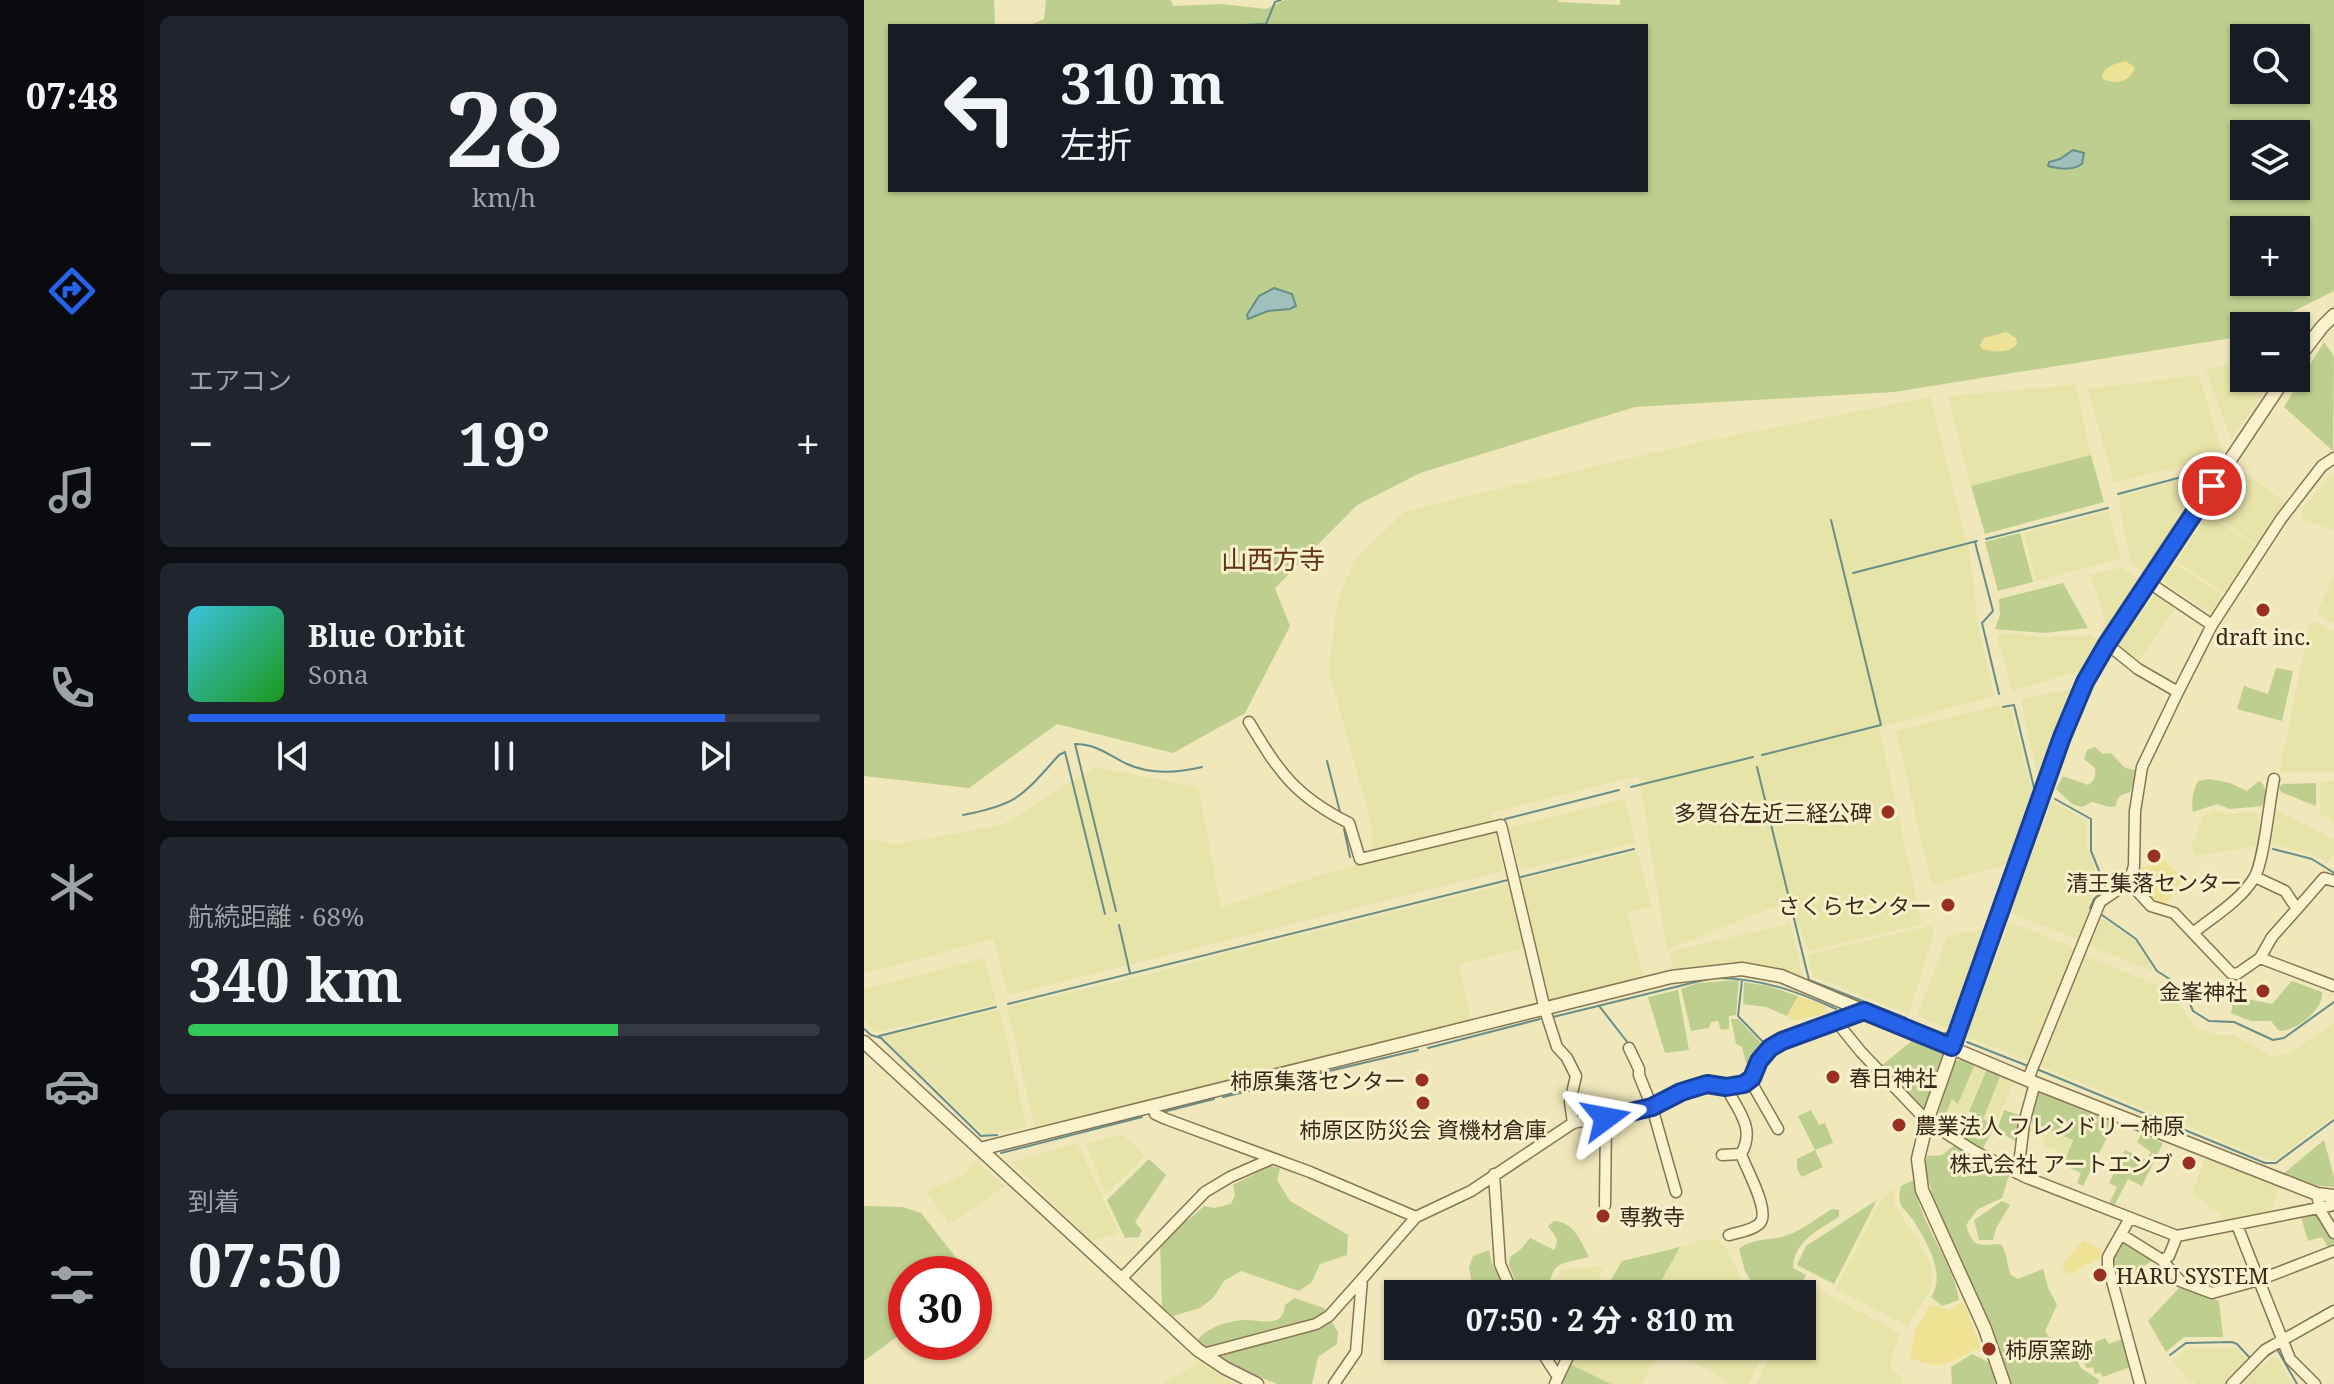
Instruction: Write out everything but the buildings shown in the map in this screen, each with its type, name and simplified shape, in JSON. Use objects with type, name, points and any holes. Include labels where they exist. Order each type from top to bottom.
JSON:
[{"type":"street","points":[[2310,343],[2334,315]]},
{"type":"street","points":[[2004,1384],[1985,1329],[1922,1190],[1918,1159],[1927,1121],[2062,737],[2085,682],[2107,644],[2276,392]]},
{"type":"street","points":[[2018,1173],[2032,1081],[2100,902],[2129,882],[2134,866],[2135,811],[2142,767],[2212,625],[2281,519],[2322,466],[2334,458]]},
{"type":"street","points":[[2148,582],[2212,625]]},
{"type":"street","points":[[2107,644],[2138,669],[2178,692]]},
{"type":"street","points":[[1249,722],[1292,787],[1328,813],[1349,823],[1360,859],[1501,825],[1545,1010],[1557,1047],[1576,1076],[1570,1102],[1573,1123]]},
{"type":"street","points":[[2193,933],[2232,902],[2255,877],[2262,863],[2267,811],[2274,779]]},
{"type":"street","points":[[2255,877],[2285,891],[2297,909]]},
{"type":"street","points":[[2129,882],[2151,906],[2174,913],[2231,973],[2237,974],[2260,958],[2272,937],[2324,878],[2334,881]]},
{"type":"street","points":[[2260,958],[2334,986]]},
{"type":"street","points":[[980,1149],[1410,1040],[1545,1010],[1587,996],[1671,977],[1742,969],[1781,976],[2032,1081],[2317,1194],[2334,1196]]},
{"type":"street","points":[[1203,1354],[1316,1324],[1329,1316],[1416,1217],[1471,1191],[1573,1123],[1652,1107],[1681,1092],[1707,1084],[1726,1087],[1744,1084],[1750,1080],[1759,1061],[1770,1048],[1864,1011]]},
{"type":"street","points":[[1835,1020],[1870,1063],[1927,1121],[1974,1151],[2018,1173],[2177,1236],[2334,1205]]},
{"type":"street","points":[[864,1042],[1203,1354],[1257,1384]]},
{"type":"street","points":[[1629,1048],[1652,1107],[1676,1192]]},
{"type":"street","points":[[1750,1080],[1778,1129]]},
{"type":"street","points":[[1726,1087],[1749,1133],[1741,1154],[1764,1215],[1761,1223],[1729,1235]]},
{"type":"street","points":[[1153,1106],[1155,1114],[1163,1118],[1310,1172],[1416,1217]]},
{"type":"street","points":[[1605,1205],[1606,1118]]},
{"type":"street","points":[[1722,1155],[1741,1154]]},
{"type":"street","points":[[1121,1279],[1205,1192],[1271,1159]]},
{"type":"street","points":[[1494,1174],[1500,1264],[1507,1280]]},
{"type":"street","points":[[2317,1194],[2320,1210],[2334,1233]]},
{"type":"street","points":[[2130,1218],[2108,1257],[2108,1266],[2140,1384]]},
{"type":"street","points":[[2237,1225],[2290,1359],[2315,1384]]},
{"type":"street","points":[[2122,1235],[2162,1260],[2180,1281],[2212,1293],[2259,1280],[2334,1251]]},
{"type":"street","points":[[2162,1260],[2169,1256],[2177,1236]]},
{"type":"street","points":[[1334,1384],[1356,1352],[1362,1279]]},
{"type":"street","points":[[2232,1384],[2265,1350],[2334,1311]]},
{"type":"street","points":[[1545,1360],[1556,1380]]},
{"type":"street","points":[[1556,1380],[1566,1360]]},
{"type":"shaded area","points":[[2230,363],[2230,392],[2261,392],[2262,396],[2231,439],[2206,370]]},
{"type":"shaded area","points":[[2199,375],[2222,454],[2114,483],[2088,389]]},
{"type":"shaded area","points":[[2075,385],[2091,455],[1971,486],[1948,396]]},
{"type":"shaded area","points":[[1930,397],[1970,555],[1978,625],[1994,696],[1879,727],[1922,924],[1809,951],[1789,901],[1667,950],[1639,776],[1491,813],[1503,871],[1008,995],[993,939],[864,973],[864,839],[897,844],[1002,825],[1095,767],[1198,787],[1221,907],[1370,860],[1373,829],[1329,672],[1337,602],[1354,561],[1405,511],[1691,444]]},
{"type":"shaded area","points":[[2239,468],[2288,505],[2258,545],[2210,513]]},
{"type":"shaded area","points":[[2207,473],[2145,573],[2131,563],[2119,496]]},
{"type":"shaded area","points":[[2334,474],[2334,530],[2302,519],[2304,515],[2300,513]]},
{"type":"shaded area","points":[[2108,511],[2121,559],[2036,581],[2024,533]]},
{"type":"shaded area","points":[[2207,514],[2257,547],[2227,592],[2177,561]]},
{"type":"shaded area","points":[[2175,564],[2221,594],[2223,598],[2215,611],[2211,613],[2163,581]]},
{"type":"shaded area","points":[[2121,568],[2141,580],[2105,634],[2101,631],[2105,622],[2099,597],[2089,575]]},
{"type":"shaded area","points":[[2334,577],[2334,623],[2316,614]]},
{"type":"shaded area","points":[[2155,594],[2175,608],[2137,663],[2119,645]]},
{"type":"shaded area","points":[[2310,622],[2334,631],[2334,771],[2279,773]]},
{"type":"shaded area","points":[[2008,633],[2042,637],[2090,635],[2101,641],[2080,671],[2012,691],[1997,636]]},
{"type":"shaded area","points":[[2077,688],[2054,742],[2039,783],[2021,699]]},
{"type":"shaded area","points":[[2000,705],[2002,710],[2011,708],[2032,791],[2007,864],[1932,885],[1896,731]]},
{"type":"shaded area","points":[[2334,781],[2334,822],[2320,814],[2320,782]]},
{"type":"shaded area","points":[[1625,799],[1636,843],[1520,870],[1509,827]]},
{"type":"shaded area","points":[[2052,801],[2087,821],[2086,842],[2102,886],[2092,896],[2087,908],[2091,911],[2079,940],[2010,913]]},
{"type":"shaded area","points":[[2214,809],[2226,814],[2259,812],[2257,846],[2195,856],[2191,846],[2203,817]]},
{"type":"shaded area","points":[[2276,810],[2334,839],[2334,853],[2328,863],[2311,854],[2272,844]]},
{"type":"shaded area","points":[[1637,851],[1651,907],[1627,913],[1643,977],[1550,1000],[1520,880]]},
{"type":"shaded area","points":[[1510,883],[1526,947],[1459,965],[1471,1020],[1035,1128],[1007,1007],[1155,973]]},
{"type":"shaded area","points":[[2100,917],[2136,942],[2152,971],[2089,945]]},
{"type":"shaded area","points":[[2010,922],[2077,949],[2031,1062],[1965,1036]]},
{"type":"shaded area","points":[[1790,923],[1803,978],[1742,964],[1691,966],[1674,971],[1670,952]]},
{"type":"shaded area","points":[[1933,925],[1933,936],[1909,1014],[1813,976],[1808,955]]},
{"type":"shaded area","points":[[1986,928],[1948,1028],[1917,1016],[1947,937]]},
{"type":"shaded area","points":[[2086,956],[2169,990],[2195,1027],[2217,1035],[2234,1035],[2273,1057],[2292,1051],[2334,1023],[2334,1116],[2275,1160],[2266,1159],[2041,1066]]},
{"type":"shaded area","points":[[984,958],[997,1004],[876,1032],[864,1020],[864,989]]},
{"type":"shaded area","points":[[999,1009],[1027,1127],[985,1135],[882,1037]]},
{"type":"shaded area","points":[[1975,1064],[1987,1069],[1955,1135],[1941,1126],[1952,1099],[1959,1103]]},
{"type":"shaded area","points":[[2001,1074],[2014,1079],[1995,1126],[1982,1119]]},
{"type":"shaded area","points":[[2031,1122],[2073,1139],[2065,1160],[2056,1156],[2058,1151],[2043,1145],[2045,1138],[2028,1130]]},
{"type":"shaded area","points":[[1122,1134],[1145,1156],[1106,1194],[1086,1144]]},
{"type":"shaded area","points":[[1077,1143],[1119,1234],[1091,1241],[1012,1162]]},
{"type":"shaded area","points":[[2205,1158],[2280,1188],[2270,1213],[2221,1220],[2219,1210],[2210,1211],[2207,1202],[2192,1195]]},
{"type":"shaded area","points":[[976,1161],[1005,1186],[949,1224],[927,1191],[963,1175]]},
{"type":"shaded area","points":[[1895,1188],[1894,1204],[1925,1252],[1932,1269],[1931,1288],[1908,1326],[1836,1289],[1881,1200]]},
{"type":"shaded area","points":[[1703,1239],[1718,1240],[1725,1247],[1742,1280],[1662,1280],[1680,1247]]},
{"type":"shaded area","points":[[1605,1266],[1598,1280],[1557,1280],[1560,1270]]},
{"type":"shaded area","points":[[1816,1288],[1901,1334],[1890,1359],[1892,1369],[1903,1379],[1900,1384],[1756,1384],[1769,1360],[1816,1360]]},
{"type":"shaded area","points":[[2235,1347],[2248,1360],[2225,1384],[2195,1384],[2173,1361],[2189,1348]]},
{"type":"shaded area","points":[[2277,1358],[2293,1384],[2241,1384],[2257,1365],[2260,1369],[2271,1359]]},
{"type":"shaded area","points":[[1569,1360],[1655,1360],[1641,1384],[1611,1384],[1568,1363]]},
{"type":"shaded area","points":[[1689,1360],[1761,1360],[1748,1384],[1733,1384]]},
{"type":"shaded area","points":[[1199,1362],[1230,1381],[1236,1384],[1163,1384]]},
{"type":"green space","points":[[864,0],[994,0],[995,24],[888,24],[888,192],[1648,192],[1648,24],[1033,24],[1044,19],[1046,0],[1171,0],[1173,6],[1221,4],[1266,9],[1285,0],[1558,0],[1620,5],[1620,0],[2334,0],[2334,291],[2292,312],[2230,312],[2230,338],[1894,392],[1635,407],[1420,473],[1357,505],[1275,588],[1290,626],[1245,713],[1173,753],[1057,724],[969,788],[864,776]]},
{"type":"green space","points":[[2324,342],[2334,356],[2333,451],[2284,407],[2293,392],[2310,392],[2310,365]]},
{"type":"green space","points":[[2091,455],[2104,502],[1985,534],[1971,486]]},
{"type":"green space","points":[[2020,533],[2033,582],[1998,591],[1985,542]]},
{"type":"green space","points":[[2063,583],[2088,628],[2044,633],[1995,629],[2000,615],[1999,599]]},
{"type":"green space","points":[[2276,668],[2293,671],[2282,721],[2237,709],[2244,686],[2268,694]]},
{"type":"green space","points":[[2095,747],[2103,754],[2111,753],[2125,768],[2136,770],[2134,785],[2129,793],[2120,796],[2116,806],[2092,802],[2082,807],[2072,804],[2056,789],[2063,776],[2088,785],[2092,782],[2095,768],[2084,759],[2087,750]]},
{"type":"green space","points":[[2209,779],[2230,783],[2247,791],[2259,781],[2267,795],[2262,806],[2230,809],[2217,804],[2193,812],[2193,796],[2198,781]]},
{"type":"green space","points":[[2316,783],[2316,806],[2281,792],[2279,787],[2283,784]]},
{"type":"green space","points":[[1739,980],[1736,1015],[1729,1016],[1729,1029],[1721,1030],[1718,1021],[1711,1022],[1709,1028],[1691,1031],[1681,989],[1698,983]]},
{"type":"green space","points":[[2292,981],[2322,992],[2319,1006],[2308,1018],[2293,1027],[2279,1031],[2271,1021],[2251,1021],[2231,1013],[2233,1002],[2238,997],[2272,1004]]},
{"type":"green space","points":[[1744,982],[1798,996],[1787,1016],[1766,1007],[1743,1004]]},
{"type":"green space","points":[[1678,990],[1689,1050],[1665,1053],[1648,997]]},
{"type":"green space","points":[[1731,1019],[1738,1019],[1765,1047],[1750,1066],[1746,1063],[1742,1047],[1736,1044]]},
{"type":"green space","points":[[1914,1039],[1946,1052],[1925,1112],[1881,1066]]},
{"type":"green space","points":[[1955,1061],[1975,1064],[1958,1104],[1952,1099],[1941,1126],[1941,1119],[1937,1117]]},
{"type":"green space","points":[[1987,1069],[2001,1074],[1983,1119],[1995,1126],[1982,1150],[1963,1138],[1974,1115],[1969,1111]]},
{"type":"green space","points":[[2037,1089],[2115,1121],[2083,1186],[2077,1183],[2081,1173],[2063,1165],[2073,1140],[2031,1122]]},
{"type":"green space","points":[[1811,1110],[1819,1125],[1825,1123],[1833,1143],[1815,1150],[1798,1116]]},
{"type":"green space","points":[[2004,1110],[2023,1116],[2017,1142],[1997,1130]]},
{"type":"green space","points":[[2142,1133],[2163,1143],[2142,1186],[2128,1179],[2114,1206],[2109,1204],[2117,1187],[2109,1183],[2125,1150],[2147,1160],[2151,1152],[2137,1142]]},
{"type":"green space","points":[[2324,1140],[2334,1187],[2310,1185],[2283,1174]]},
{"type":"green space","points":[[1956,1144],[2009,1175],[2002,1198],[1978,1209],[1966,1225],[1971,1238],[1983,1245],[2001,1244],[2011,1275],[2018,1279],[2043,1269],[2057,1305],[2045,1331],[2049,1337],[2067,1340],[2081,1368],[2099,1380],[2098,1384],[2010,1384],[1936,1209],[1924,1164],[1927,1156],[1942,1155]]},
{"type":"green space","points":[[1815,1150],[1823,1167],[1802,1177],[1797,1169],[1797,1159]]},
{"type":"green space","points":[[1149,1159],[1166,1175],[1135,1222],[1142,1230],[1139,1237],[1125,1238],[1107,1200]]},
{"type":"green space","points":[[1270,1166],[1280,1168],[1277,1180],[1290,1201],[1348,1235],[1347,1255],[1320,1264],[1312,1282],[1299,1291],[1241,1271],[1224,1281],[1213,1298],[1200,1308],[1173,1316],[1162,1307],[1160,1244],[1204,1206],[1214,1208],[1231,1204],[1235,1195],[1233,1185]]},
{"type":"green space","points":[[1914,1180],[1922,1211],[1950,1270],[1959,1300],[1942,1306],[1931,1297],[1937,1278],[1929,1248],[1900,1203],[1901,1186]]},
{"type":"green space","points":[[1877,1200],[1834,1284],[1797,1265],[1806,1246]]},
{"type":"green space","points":[[2002,1201],[2010,1205],[1996,1228],[1993,1240],[1979,1240],[1974,1220]]},
{"type":"green space","points":[[864,1206],[903,1207],[921,1213],[955,1256],[888,1256],[888,1343],[864,1361]]},
{"type":"green space","points":[[1832,1209],[1839,1210],[1839,1217],[1808,1237],[1797,1251],[1793,1268],[1806,1275],[1803,1280],[1750,1280],[1739,1249],[1805,1227]]},
{"type":"green space","points":[[2320,1215],[2334,1240],[2334,1247],[2330,1250],[2322,1237],[2308,1241],[2301,1217]]},
{"type":"green space","points":[[1554,1221],[1571,1228],[1589,1257],[1559,1265],[1551,1280],[1515,1280],[1509,1265],[1510,1257],[1530,1238],[1554,1250],[1557,1240],[1548,1226]]},
{"type":"green space","points":[[2122,1240],[2152,1261],[2117,1283],[2112,1259]]},
{"type":"green space","points":[[1680,1247],[1662,1280],[1611,1280],[1622,1261]]},
{"type":"green space","points":[[1489,1250],[1501,1280],[1471,1280],[1469,1268],[1473,1256]]},
{"type":"green space","points":[[2180,1287],[2219,1301],[2223,1337],[2184,1337],[2166,1352],[2148,1321]]},
{"type":"green space","points":[[1294,1298],[1324,1308],[1338,1332],[1337,1344],[1318,1357],[1312,1384],[1277,1384],[1220,1360],[1197,1341],[1211,1329],[1230,1322],[1270,1322],[1280,1318],[1285,1305]]},
{"type":"green space","points":[[2105,1338],[2109,1344],[2122,1339],[2130,1367],[2103,1377],[2100,1372],[2095,1374],[2093,1367],[2087,1368],[2076,1350]]},
{"type":"green space","points":[[1972,1354],[1988,1362],[1998,1384],[1952,1384],[1951,1367]]},
{"type":"green space","points":[[1568,1363],[1611,1384],[1558,1384]]},
{"type":"sand","points":[[2126,61],[2135,68],[2126,79],[2112,82],[2102,78],[2107,68]]},
{"type":"sand","points":[[2006,332],[2016,338],[2017,344],[2013,347],[2001,351],[1982,349],[1980,345],[1984,338]]},
{"type":"sand","points":[[2163,860],[2183,879],[2166,904],[2150,901],[2134,883],[2136,870]]},
{"type":"sand","points":[[1798,996],[1822,1004],[1828,1012],[1796,1021],[1787,1016]]},
{"type":"sand","points":[[2083,1240],[2103,1251],[2099,1258],[2068,1275],[2062,1266]]},
{"type":"sand","points":[[1963,1301],[1983,1352],[1975,1350],[1937,1365],[1910,1357],[1914,1332],[1930,1305],[1950,1310]]},
{"type":"water","points":[[2073,150],[2084,153],[2082,164],[2065,169],[2048,166],[2049,162]]},
{"type":"water","points":[[1274,288],[1292,294],[1296,306],[1268,311],[1248,319],[1247,315],[1259,296]]},
{"type":"waterway","points":[[1266,24],[1275,2],[1281,0]]},
{"type":"waterway","points":[[2118,494],[2208,470],[2212,473],[2176,531]]},
{"type":"waterway","points":[[1986,539],[2108,508]]},
{"type":"waterway","points":[[1762,755],[1881,725],[1831,520]]},
{"type":"waterway","points":[[1853,573],[1977,541]]},
{"type":"waterway","points":[[1975,542],[1993,611],[1982,623],[1999,694]]},
{"type":"waterway","points":[[1915,1023],[1944,1034],[1950,1031],[2035,792],[2014,705],[2003,707]]},
{"type":"waterway","points":[[1116,911],[1075,744],[1096,748],[1145,770],[1174,772],[1202,767]]},
{"type":"waterway","points":[[963,815],[996,807],[1018,796],[1065,752],[1105,914]]},
{"type":"waterway","points":[[1631,787],[1753,757]]},
{"type":"waterway","points":[[1327,761],[1340,812]]},
{"type":"waterway","points":[[1757,767],[1809,980],[1906,1018]]},
{"type":"waterway","points":[[1505,819],[1619,790]]},
{"type":"waterway","points":[[2055,799],[2091,819],[2091,851],[2106,888],[2094,899],[2090,908]]},
{"type":"waterway","points":[[1344,829],[1350,857]]},
{"type":"waterway","points":[[1521,877],[1634,849]]},
{"type":"waterway","points":[[2273,849],[2312,859],[2334,873]]},
{"type":"waterway","points":[[1008,1004],[1508,880]]},
{"type":"waterway","points":[[2102,915],[2136,939],[2157,971],[2171,980],[2188,999],[2193,1011],[2209,1021],[2234,1022],[2273,1040],[2284,1038],[2334,1002]]},
{"type":"waterway","points":[[1119,925],[1130,973]]},
{"type":"waterway","points":[[1553,1017],[1712,978]]},
{"type":"waterway","points":[[1719,978],[1779,987],[1836,1009]]},
{"type":"waterway","points":[[1742,980],[1738,1016],[1765,1044]]},
{"type":"waterway","points":[[879,1036],[996,1007]]},
{"type":"waterway","points":[[1600,1007],[1628,1043]]},
{"type":"waterway","points":[[1428,1048],[1540,1019]]},
{"type":"waterway","points":[[864,1029],[881,1038],[981,1136],[997,1135]]},
{"type":"waterway","points":[[1967,1042],[2028,1066]]},
{"type":"waterway","points":[[1291,1080],[1418,1050]]},
{"type":"waterway","points":[[2039,1070],[2265,1163],[2276,1163],[2334,1120]]},
{"type":"waterway","points":[[1223,1097],[1282,1083]]},
{"type":"waterway","points":[[1163,1112],[1214,1099]]},
{"type":"waterway","points":[[1001,1153],[1142,1117]]},
{"type":"waterway","points":[[2170,1355],[2186,1343],[2232,1342],[2249,1357]]},
{"type":"waterway","points":[[2263,1359],[2277,1349],[2297,1384]]},
{"type":"place","name":"draft inc.","points":[[2263,610]]},
{"type":"place","name":"多賀谷左近三経公碑","points":[[1888,812]]},
{"type":"place","name":"清王集落センター","points":[[2154,856]]},
{"type":"place","name":"さくらセンター","points":[[1948,905]]},
{"type":"place","name":"金峯神社","points":[[2263,991]]},
{"type":"place","name":"春日神社","points":[[1833,1077]]},
{"type":"place","name":"柿原集落センター","points":[[1422,1080]]},
{"type":"place","name":"柿原区防災会 資機材倉庫","points":[[1423,1103]]},
{"type":"place","name":"農業法人 フレンドリー柿原","points":[[1899,1125]]},
{"type":"place","name":"株式会社 アートエンブ","points":[[2189,1163]]},
{"type":"place","name":"専教寺","points":[[1603,1216]]},
{"type":"place","name":"HARU SYSTEM","points":[[2100,1275]]},
{"type":"place","name":"柿原窯跡","points":[[1989,1349]]},
{"type":"district","name":"山西方寺","points":[[1273,559]]},
{"type":"route","points":[[1606,1118],[1652,1107],[1681,1092],[1707,1084],[1726,1087],[1744,1084],[1752,1078],[1759,1061],[1770,1048],[1864,1011],[1952,1047],[2062,737],[2085,682],[2212,486]]}]
